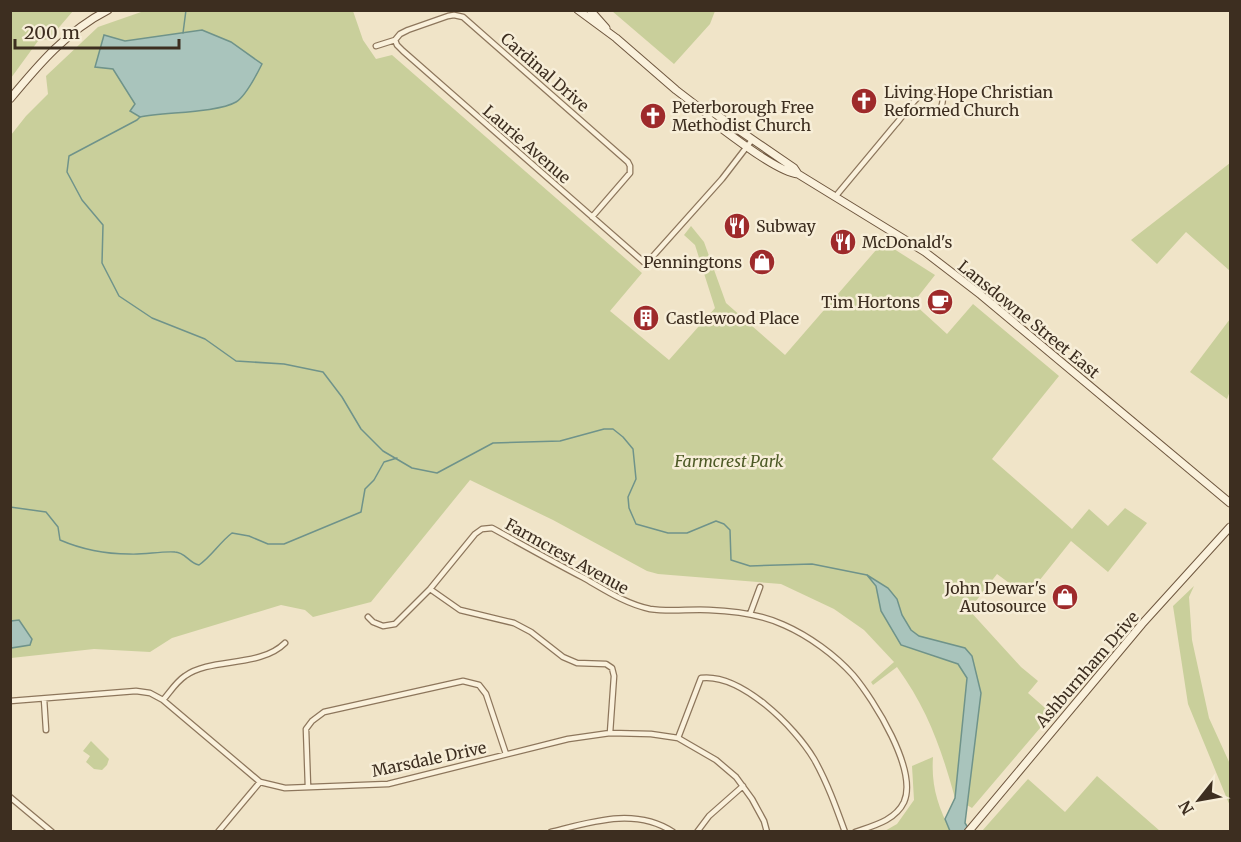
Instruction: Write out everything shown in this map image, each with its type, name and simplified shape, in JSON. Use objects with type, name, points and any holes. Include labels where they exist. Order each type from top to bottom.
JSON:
[{"type":"main road","points":[[10,99],[60,42],[108,10]]},
{"type":"main road","name":"Lansdowne Street East","points":[[578,10],[616,38],[706,113],[714,113],[750,143],[907,239],[939,262],[1230,503]]},
{"type":"main road","name":"Lansdowne Street East","points":[[590,10],[616,38]]},
{"type":"main road","name":"Ashburnham Drive","points":[[969,830],[1142,624],[1230,527]]},
{"type":"street","name":"Cardinal Drive","points":[[376,46],[395,40],[408,30],[447,16],[463,17],[562,102],[630,165],[628,176],[592,217]]},
{"type":"street","name":"Laurie Avenue","points":[[395,40],[403,51],[646,264],[750,143]]},
{"type":"street","points":[[835,197],[910,107],[922,93],[928,90],[938,92],[942,98],[941,107],[936,112],[930,113],[910,107]]},
{"type":"street","name":"Farmcrest Avenue","points":[[430,589],[475,534],[482,528],[492,528],[629,603],[667,611],[710,610],[750,614],[784,625],[824,648],[853,675],[873,703],[894,742],[904,770],[907,788],[903,802],[894,815],[878,824],[855,831]]},
{"type":"street","points":[[750,614],[760,587]]},
{"type":"street","points":[[368,617],[373,622],[384,626],[396,624],[430,589],[460,610],[514,623],[531,632],[563,657],[577,663],[606,664],[612,668],[614,676],[610,733]]},
{"type":"street","points":[[163,700],[176,684],[192,672],[269,655],[285,643]]},
{"type":"street","points":[[678,738],[702,678],[710,677],[734,684],[760,701],[785,722],[813,758],[833,798],[845,831]]},
{"type":"street","points":[[308,787],[306,729],[324,712],[463,681],[479,685],[486,694],[506,754]]},
{"type":"street","name":"Marsdale Drive","points":[[10,701],[136,691],[150,693],[163,700],[260,782],[285,788],[388,783],[568,739],[610,733],[651,734],[678,738],[716,760],[736,777],[764,821],[767,831]]},
{"type":"street","points":[[44,699],[46,730]]},
{"type":"street","points":[[218,831],[260,782]]},
{"type":"street","points":[[697,831],[709,816],[743,786]]},
{"type":"street","points":[[10,797],[52,831]]},
{"type":"street","points":[[551,831],[617,817],[643,819],[674,831]]},
{"type":"green space","points":[[11,10],[73,11],[49,39],[38,41],[11,78]]},
{"type":"green space","name":"Farmcrest Park","points":[[144,11],[353,11],[363,40],[376,59],[392,55],[642,273],[610,311],[669,360],[715,308],[695,245],[684,235],[691,226],[704,242],[726,303],[785,355],[883,242],[935,275],[913,303],[947,334],[973,304],[1059,376],[992,459],[1072,529],[1089,509],[1108,526],[1125,508],[1147,523],[1108,572],[1071,541],[1027,596],[997,574],[969,610],[1021,667],[1038,681],[1028,693],[1052,714],[972,808],[955,798],[925,714],[897,667],[873,685],[871,682],[894,662],[864,630],[834,609],[781,584],[658,574],[647,571],[553,520],[470,480],[371,602],[313,617],[305,610],[281,605],[172,638],[150,652],[94,649],[11,658],[11,648],[16,648],[22,628],[19,620],[11,621],[11,135],[48,94],[46,76],[98,27]]},
{"type":"green space","points":[[612,11],[715,11],[710,24],[674,64]]},
{"type":"green space","points":[[1230,163],[1230,271],[1186,232],[1157,264],[1131,240]]},
{"type":"green space","points":[[1230,319],[1230,391],[1227,399],[1190,372]]},
{"type":"green space","points":[[1194,586],[1189,597],[1192,640],[1209,718],[1230,764],[1230,806],[1188,704],[1173,606]]},
{"type":"green space","points":[[91,741],[109,759],[102,770],[94,769],[86,762],[90,756],[83,751]]},
{"type":"green space","points":[[933,757],[936,795],[950,831],[883,832],[897,824],[914,800],[912,766]]},
{"type":"green space","points":[[1097,776],[1160,831],[982,831],[1028,779],[1065,812]]},
{"type":"water","points":[[202,30],[231,42],[262,64],[244,95],[227,106],[140,117],[130,111],[135,104],[113,69],[95,67],[104,35],[125,41]]},
{"type":"water","points":[[867,575],[888,588],[897,599],[902,615],[911,630],[919,636],[965,648],[972,656],[981,693],[965,823],[970,831],[950,831],[945,819],[955,798],[967,678],[958,664],[901,645],[881,611],[876,586]]},
{"type":"water","points":[[19,620],[32,639],[30,645],[11,648],[11,621]]},
{"type":"waterway","points":[[183,33],[186,10]]},
{"type":"waterway","points":[[140,117],[69,156],[67,172],[82,200],[103,225],[102,263],[119,296],[152,318],[205,339],[236,361],[284,364],[323,372],[342,397],[361,429],[383,451],[412,468],[437,473],[493,443],[560,441],[604,429],[613,429],[633,449],[636,479],[628,497],[629,508],[636,524],[668,533],[687,533],[716,521],[724,524],[730,530],[731,560],[750,566],[812,564],[867,575]]},
{"type":"waterway","points":[[10,507],[46,512],[58,527],[60,540],[77,546],[121,554],[178,552],[199,565],[232,533],[249,536],[268,544],[284,544],[361,512],[365,489],[374,480],[384,462],[397,458]]},
{"type":"place","name":"Living Hope Christian Reformed Church","points":[[864,101]]},
{"type":"place","name":"Peterborough Free Methodist Church","points":[[653,116]]},
{"type":"place","name":"Subway","points":[[737,226]]},
{"type":"place","name":"McDonald's","points":[[843,242]]},
{"type":"place","name":"Penningtons","points":[[762,262]]},
{"type":"place","name":"Tim Hortons","points":[[940,302]]},
{"type":"place","name":"Castlewood Place","points":[[646,318]]},
{"type":"place","name":"John Dewar's Autosource","points":[[1065,597]]}]
